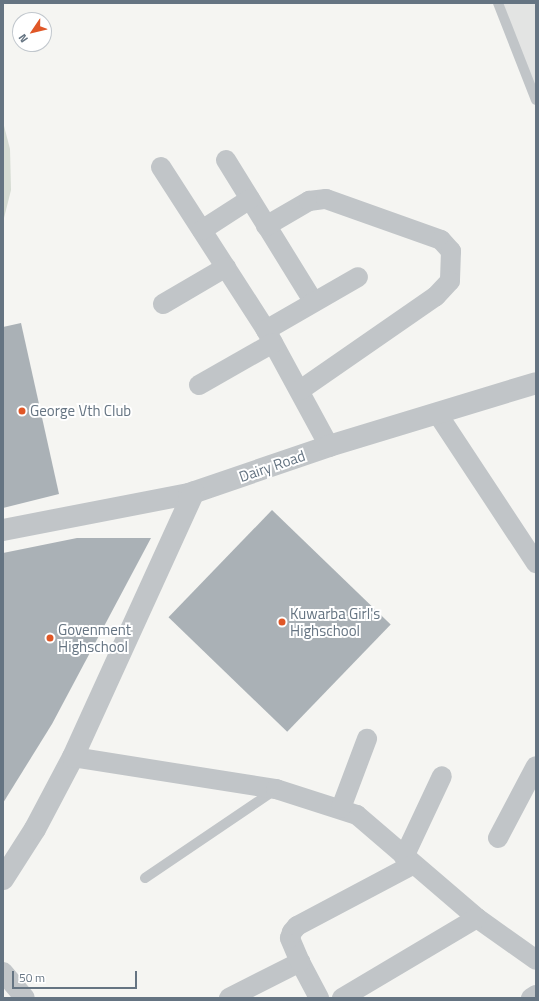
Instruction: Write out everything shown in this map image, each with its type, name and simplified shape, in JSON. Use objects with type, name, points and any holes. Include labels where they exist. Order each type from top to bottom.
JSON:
[{"type":"street","points":[[226,160],[313,301]]},
{"type":"street","points":[[161,167],[269,336],[300,390],[329,446]]},
{"type":"street","points":[[202,230],[250,199]]},
{"type":"street","points":[[266,226],[309,202],[326,199],[441,240],[451,251],[450,281],[436,296],[300,390]]},
{"type":"street","points":[[163,304],[226,267]]},
{"type":"street","points":[[199,385],[269,336],[313,301],[358,277]]},
{"type":"street","name":"Dairy Road","points":[[3,530],[194,492],[329,446],[536,383]]},
{"type":"street","points":[[437,413],[536,563]]},
{"type":"street","points":[[3,879],[35,829],[73,757],[194,492]]},
{"type":"street","points":[[341,808],[367,739]]},
{"type":"street","points":[[73,757],[276,789],[341,808],[370,825],[408,861],[477,918],[536,960]]},
{"type":"street","points":[[498,838],[536,766]]},
{"type":"street","points":[[319,998],[300,962],[290,938],[297,926],[408,861],[442,776]]},
{"type":"street","points":[[342,998],[477,918]]},
{"type":"street","points":[[229,998],[300,962]]},
{"type":"street","points":[[3,972],[25,998]]},
{"type":"street","points":[[531,998],[536,995]]},
{"type":"lane","points":[[498,3],[536,100]]},
{"type":"lane","points":[[145,878],[276,789]]},
{"type":"shaded area","points":[[503,3],[536,3],[536,92]]},
{"type":"shaded area","points":[[3,122],[10,149],[11,190],[3,222]]},
{"type":"building","name":"George Vth Club","points":[[21,323],[59,494],[3,508],[3,327]]},
{"type":"building","name":"Kuwarba Girl's Highschool","points":[[272,510],[391,625],[287,732],[168,617]]},
{"type":"building","name":"Govenment Highschool","points":[[77,538],[151,538],[52,724],[3,803],[3,553]]},
{"type":"place","name":"George Vth Club","points":[[22,411]]},
{"type":"place","name":"Kuwarba Girl's Highschool","points":[[282,622]]},
{"type":"place","name":"Govenment Highschool","points":[[50,638]]}]
